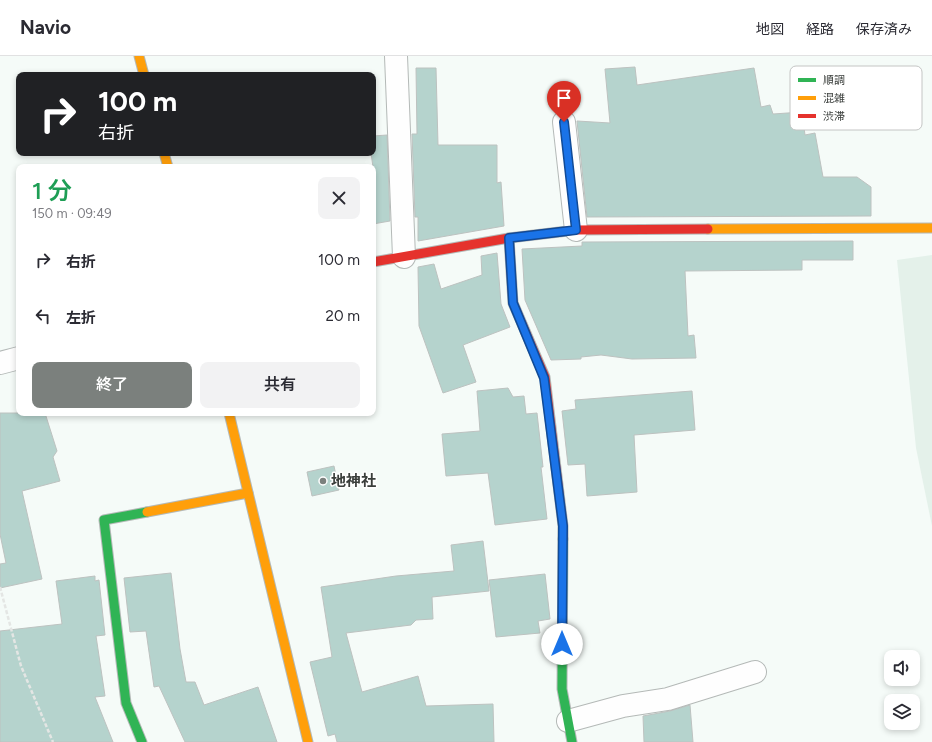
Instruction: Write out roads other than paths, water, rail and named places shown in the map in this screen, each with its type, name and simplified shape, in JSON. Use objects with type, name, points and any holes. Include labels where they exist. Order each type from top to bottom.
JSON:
[{"type":"street","points":[[139,56],[143,72]]},
{"type":"street","points":[[396,56],[404,257]]},
{"type":"street","points":[[564,122],[576,230]]},
{"type":"street","points":[[376,262],[509,238],[576,230],[932,228]]},
{"type":"street","points":[[509,238],[513,303],[544,378],[563,526],[562,689],[572,742]]},
{"type":"street","points":[[0,363],[16,359]]},
{"type":"street","points":[[230,416],[308,742]]},
{"type":"street","points":[[142,742],[126,703],[104,520],[248,493]]},
{"type":"street","points":[[568,721],[623,706],[668,699],[754,672]]},
{"type":"place","name":"地神社","points":[[323,481]]}]
